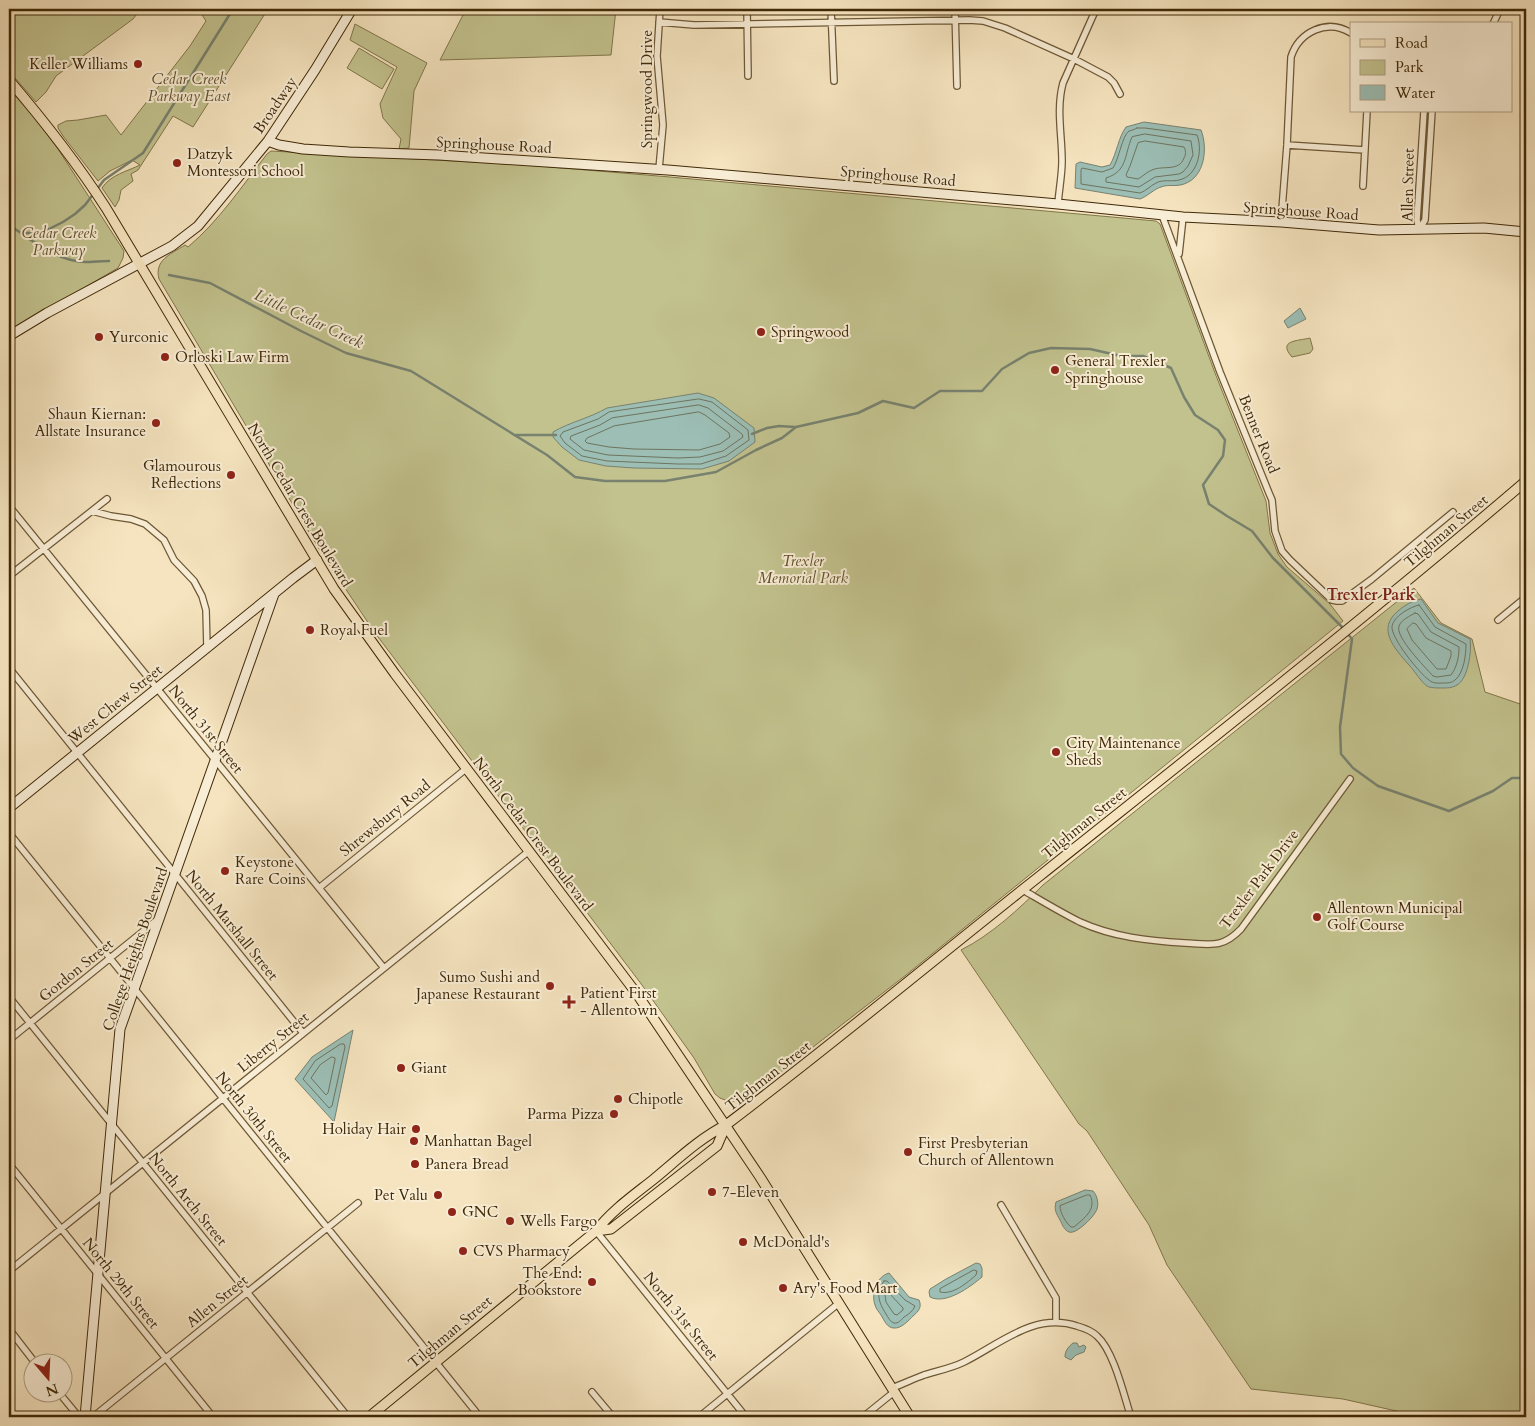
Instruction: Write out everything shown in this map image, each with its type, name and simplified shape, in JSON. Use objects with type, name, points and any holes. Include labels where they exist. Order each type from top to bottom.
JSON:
[{"type":"main road","name":"North Cedar Crest Boulevard","points":[[9,80],[57,138],[106,208],[334,589],[372,643],[637,994],[772,1195],[910,1417]]},
{"type":"main road","name":"Tilghman Street","points":[[369,1417],[596,1230],[605,1219],[711,1133],[726,1126],[844,1034],[1331,645],[1526,482]]},
{"type":"main road","name":"Tilghman Street","points":[[596,1230],[611,1228],[718,1146],[726,1126]]},
{"type":"street","name":"Broadway","points":[[9,336],[47,313],[172,246],[198,226],[268,141],[315,70],[352,9]]},
{"type":"street","name":"Springwood Drive","points":[[659,169],[663,124],[657,70],[660,9]]},
{"type":"street","points":[[747,9],[748,76]]},
{"type":"street","points":[[831,9],[834,81]]},
{"type":"street","points":[[955,9],[957,86]]},
{"type":"street","points":[[1058,204],[1062,162],[1060,99],[1063,83],[1096,9]]},
{"type":"street","points":[[1494,22],[1500,9]]},
{"type":"street","points":[[659,22],[694,25],[969,20],[993,24],[1074,58],[1108,77],[1120,94]]},
{"type":"street","points":[[1281,222],[1291,57],[1304,36],[1319,28],[1334,26],[1350,32]]},
{"type":"street","points":[[1364,186],[1367,112]]},
{"type":"street","name":"Allen Street","points":[[1419,230],[1416,220],[1424,112]]},
{"type":"street","name":"Allen Street","points":[[1419,230],[1425,220],[1432,112]]},
{"type":"street","name":"Springhouse Road","points":[[268,141],[280,145],[312,149],[659,169],[1058,204],[1183,218],[1281,222],[1379,230],[1484,228],[1526,232]]},
{"type":"street","points":[[1287,145],[1365,150]]},
{"type":"street","name":"Benner Road","points":[[1162,215],[1220,372],[1270,493],[1275,531],[1282,551],[1290,560],[1332,600],[1339,602],[1347,599],[1454,512]]},
{"type":"street","name":"Benner Road","points":[[1178,256],[1183,218]]},
{"type":"street","points":[[9,576],[107,499]]},
{"type":"street","name":"North 31st Street","points":[[9,506],[384,968]]},
{"type":"street","points":[[92,510],[145,524],[164,540],[174,560],[194,581],[202,596],[206,610],[207,648]]},
{"type":"street","name":"West Chew Street","points":[[9,808],[317,560]]},
{"type":"street","name":"College Heights Boulevard","points":[[85,1417],[120,1029],[274,594]]},
{"type":"street","points":[[1498,620],[1526,597]]},
{"type":"street","points":[[238,622],[254,618],[264,621]]},
{"type":"street","name":"North Marshall Street","points":[[9,668],[303,1033]]},
{"type":"street","name":"Shrewsbury Road","points":[[319,888],[466,768]]},
{"type":"street","name":"Trexler Park Drive","points":[[1023,890],[1065,914],[1105,931],[1137,939],[1171,942],[1212,944],[1227,941],[1241,929],[1350,779]]},
{"type":"street","name":"North 30th Street","points":[[9,833],[480,1417]]},
{"type":"street","name":"Liberty Street","points":[[9,1271],[529,851]]},
{"type":"street","name":"Gordon Street","points":[[9,1040],[159,919]]},
{"type":"street","name":"North Arch Street","points":[[9,997],[348,1417]]},
{"type":"street","name":"North 29th Street","points":[[9,1164],[213,1417]]},
{"type":"street","name":"Allen Street","points":[[93,1417],[358,1203]]},
{"type":"street","points":[[1001,1205],[1056,1298],[1056,1321]]},
{"type":"street","name":"North 31st Street","points":[[596,1230],[746,1417]]},
{"type":"street","points":[[699,1417],[839,1303]]},
{"type":"street","points":[[863,1417],[893,1390],[923,1376],[962,1363],[1027,1327],[1056,1321],[1082,1327],[1097,1336],[1104,1344],[1112,1360],[1130,1417]]},
{"type":"street","points":[[9,1329],[28,1354]]},
{"type":"street","points":[[592,1392],[613,1417]]},
{"type":"street","points":[[68,1404],[79,1417]]},
{"type":"green space","points":[[9,9],[141,9],[133,19],[56,76],[46,92],[36,102],[9,71]]},
{"type":"green space","name":"Cedar Creek Parkway East","points":[[198,9],[268,9],[193,127],[173,116],[138,170],[131,174],[133,181],[121,190],[115,207],[102,188],[114,177],[140,165],[132,160],[110,171],[98,181],[63,136],[58,125],[66,121],[106,115],[121,135],[190,46],[206,21]]},
{"type":"green space","points":[[459,9],[616,9],[611,55],[440,60],[463,15]]},
{"type":"green space","points":[[355,24],[427,63],[414,91],[409,148],[399,149],[401,139],[383,118],[380,104],[397,67],[350,40]]},
{"type":"green space","points":[[359,48],[394,69],[382,89],[347,68]]},
{"type":"green space","name":"Cedar Creek Parkway","points":[[9,89],[34,117],[58,149],[124,251],[118,268],[9,331]]},
{"type":"green space","name":"Trexler Memorial Park","points":[[271,151],[526,165],[1156,221],[1160,224],[1215,373],[1266,501],[1270,533],[1278,554],[1287,567],[1330,604],[1343,621],[906,975],[746,1099],[730,1102],[720,1098],[715,1094],[694,1058],[642,985],[375,633],[321,552],[159,279],[158,272],[161,262],[185,245],[188,247],[210,226]]},
{"type":"green space","points":[[1310,338],[1313,349],[1310,353],[1292,357],[1288,351],[1288,344]]},
{"type":"green space","name":"Allentown Municipal Golf Course","points":[[1414,588],[1441,623],[1472,639],[1485,692],[1526,706],[1526,1417],[1423,1417],[1343,1399],[1251,1389],[1167,1265],[1149,1225],[1087,1131],[1079,1124],[961,950],[983,937],[1004,921],[1043,885]]},
{"type":"water","points":[[1144,122],[1201,130],[1204,145],[1203,161],[1200,169],[1191,180],[1181,185],[1161,187],[1140,199],[1075,188],[1076,164],[1080,162],[1102,167],[1110,165],[1126,127]]},
{"type":"water","points":[[1300,308],[1306,319],[1288,328],[1284,321]]},
{"type":"water","points":[[698,393],[714,398],[754,428],[755,442],[729,461],[702,469],[634,468],[606,466],[579,460],[562,447],[553,437],[553,432],[566,425],[607,408]]},
{"type":"water","points":[[1421,599],[1438,623],[1470,639],[1470,657],[1464,677],[1461,682],[1453,687],[1432,688],[1427,686],[1398,652],[1390,639],[1388,625],[1392,618],[1406,605]]},
{"type":"water","points":[[353,1030],[334,1122],[295,1079],[312,1057]]},
{"type":"water","points":[[1085,1190],[1093,1191],[1097,1197],[1097,1209],[1085,1224],[1076,1231],[1069,1232],[1063,1227],[1056,1213],[1056,1202]]},
{"type":"water","points":[[976,1263],[980,1264],[982,1268],[982,1277],[958,1294],[943,1299],[930,1297],[930,1289]]},
{"type":"water","points":[[889,1273],[909,1297],[919,1300],[920,1305],[919,1309],[905,1324],[897,1328],[889,1327],[876,1308],[874,1300],[874,1291],[878,1282]]},
{"type":"water","points":[[1073,1343],[1077,1343],[1079,1347],[1084,1345],[1086,1347],[1084,1352],[1076,1355],[1071,1360],[1065,1357],[1065,1355],[1067,1349]]},
{"type":"waterway","points":[[9,225],[21,233],[32,233],[47,230],[63,222],[85,205],[104,180],[143,153],[233,9]]},
{"type":"waterway","name":"Little Cedar Creek","points":[[21,233],[43,248],[68,259],[85,262],[109,261]]},
{"type":"waterway","name":"Little Cedar Creek","points":[[169,275],[210,283],[346,353],[411,371],[547,455],[575,477],[605,481],[665,481],[716,472],[782,438],[796,427],[858,413],[883,401],[914,408],[940,391],[982,391],[1002,369],[1029,353],[1051,348],[1090,349],[1121,356],[1143,356],[1171,368],[1184,397],[1195,415],[1218,430],[1225,440],[1223,456],[1203,485],[1209,504],[1252,531],[1273,558],[1344,629]]},
{"type":"waterway","name":"Little Cedar Creek","points":[[752,434],[779,426],[795,427]]},
{"type":"waterway","name":"Little Cedar Creek","points":[[514,435],[556,435]]},
{"type":"waterway","name":"Little Cedar Creek","points":[[1347,633],[1352,639],[1340,727],[1341,754],[1353,768],[1378,786],[1449,811],[1493,791],[1512,778],[1526,778]]},
{"type":"place","name":"Keller Williams","points":[[138,64]]},
{"type":"place","name":"Datzyk Montessori School","points":[[177,163]]},
{"type":"place","name":"Springwood","points":[[761,332]]},
{"type":"place","name":"Yurconic","points":[[99,337]]},
{"type":"place","name":"Orloski Law Firm","points":[[165,357]]},
{"type":"place","name":"General Trexler Springhouse","points":[[1055,370]]},
{"type":"place","name":"Shaun Kiernan: Allstate Insurance","points":[[156,423]]},
{"type":"place","name":"Glamourous Reflections","points":[[231,475]]},
{"type":"place","name":"Royal Fuel","points":[[310,630]]},
{"type":"place","name":"City Maintenance Sheds","points":[[1056,752]]},
{"type":"place","name":"Keystone Rare Coins","points":[[225,871]]},
{"type":"place","name":"Allentown Municipal Golf Course","points":[[1317,917]]},
{"type":"place","name":"Sumo Sushi and Japanese Restaurant","points":[[550,986]]},
{"type":"place","name":"Patient First - Allentown","points":[[569,1002]]},
{"type":"place","name":"Giant","points":[[401,1068]]},
{"type":"place","name":"Chipotle","points":[[618,1099]]},
{"type":"place","name":"Parma Pizza","points":[[614,1114]]},
{"type":"place","name":"Holiday Hair","points":[[416,1129]]},
{"type":"place","name":"Manhattan Bagel","points":[[414,1141]]},
{"type":"place","name":"First Presbyterian Church of Allentown","points":[[908,1152]]},
{"type":"place","name":"Panera Bread","points":[[415,1164]]},
{"type":"place","name":"7-Eleven","points":[[712,1192]]},
{"type":"place","name":"Pet Valu","points":[[438,1195]]},
{"type":"place","name":"GNC","points":[[452,1212]]},
{"type":"place","name":"Wells Fargo","points":[[510,1221]]},
{"type":"place","name":"McDonald's","points":[[743,1242]]},
{"type":"place","name":"CVS Pharmacy","points":[[463,1251]]},
{"type":"place","name":"The End: Bookstore","points":[[592,1282]]},
{"type":"place","name":"Ary's Food Mart","points":[[783,1288]]},
{"type":"district","name":"Trexler Park","points":[[1371,595]]}]
